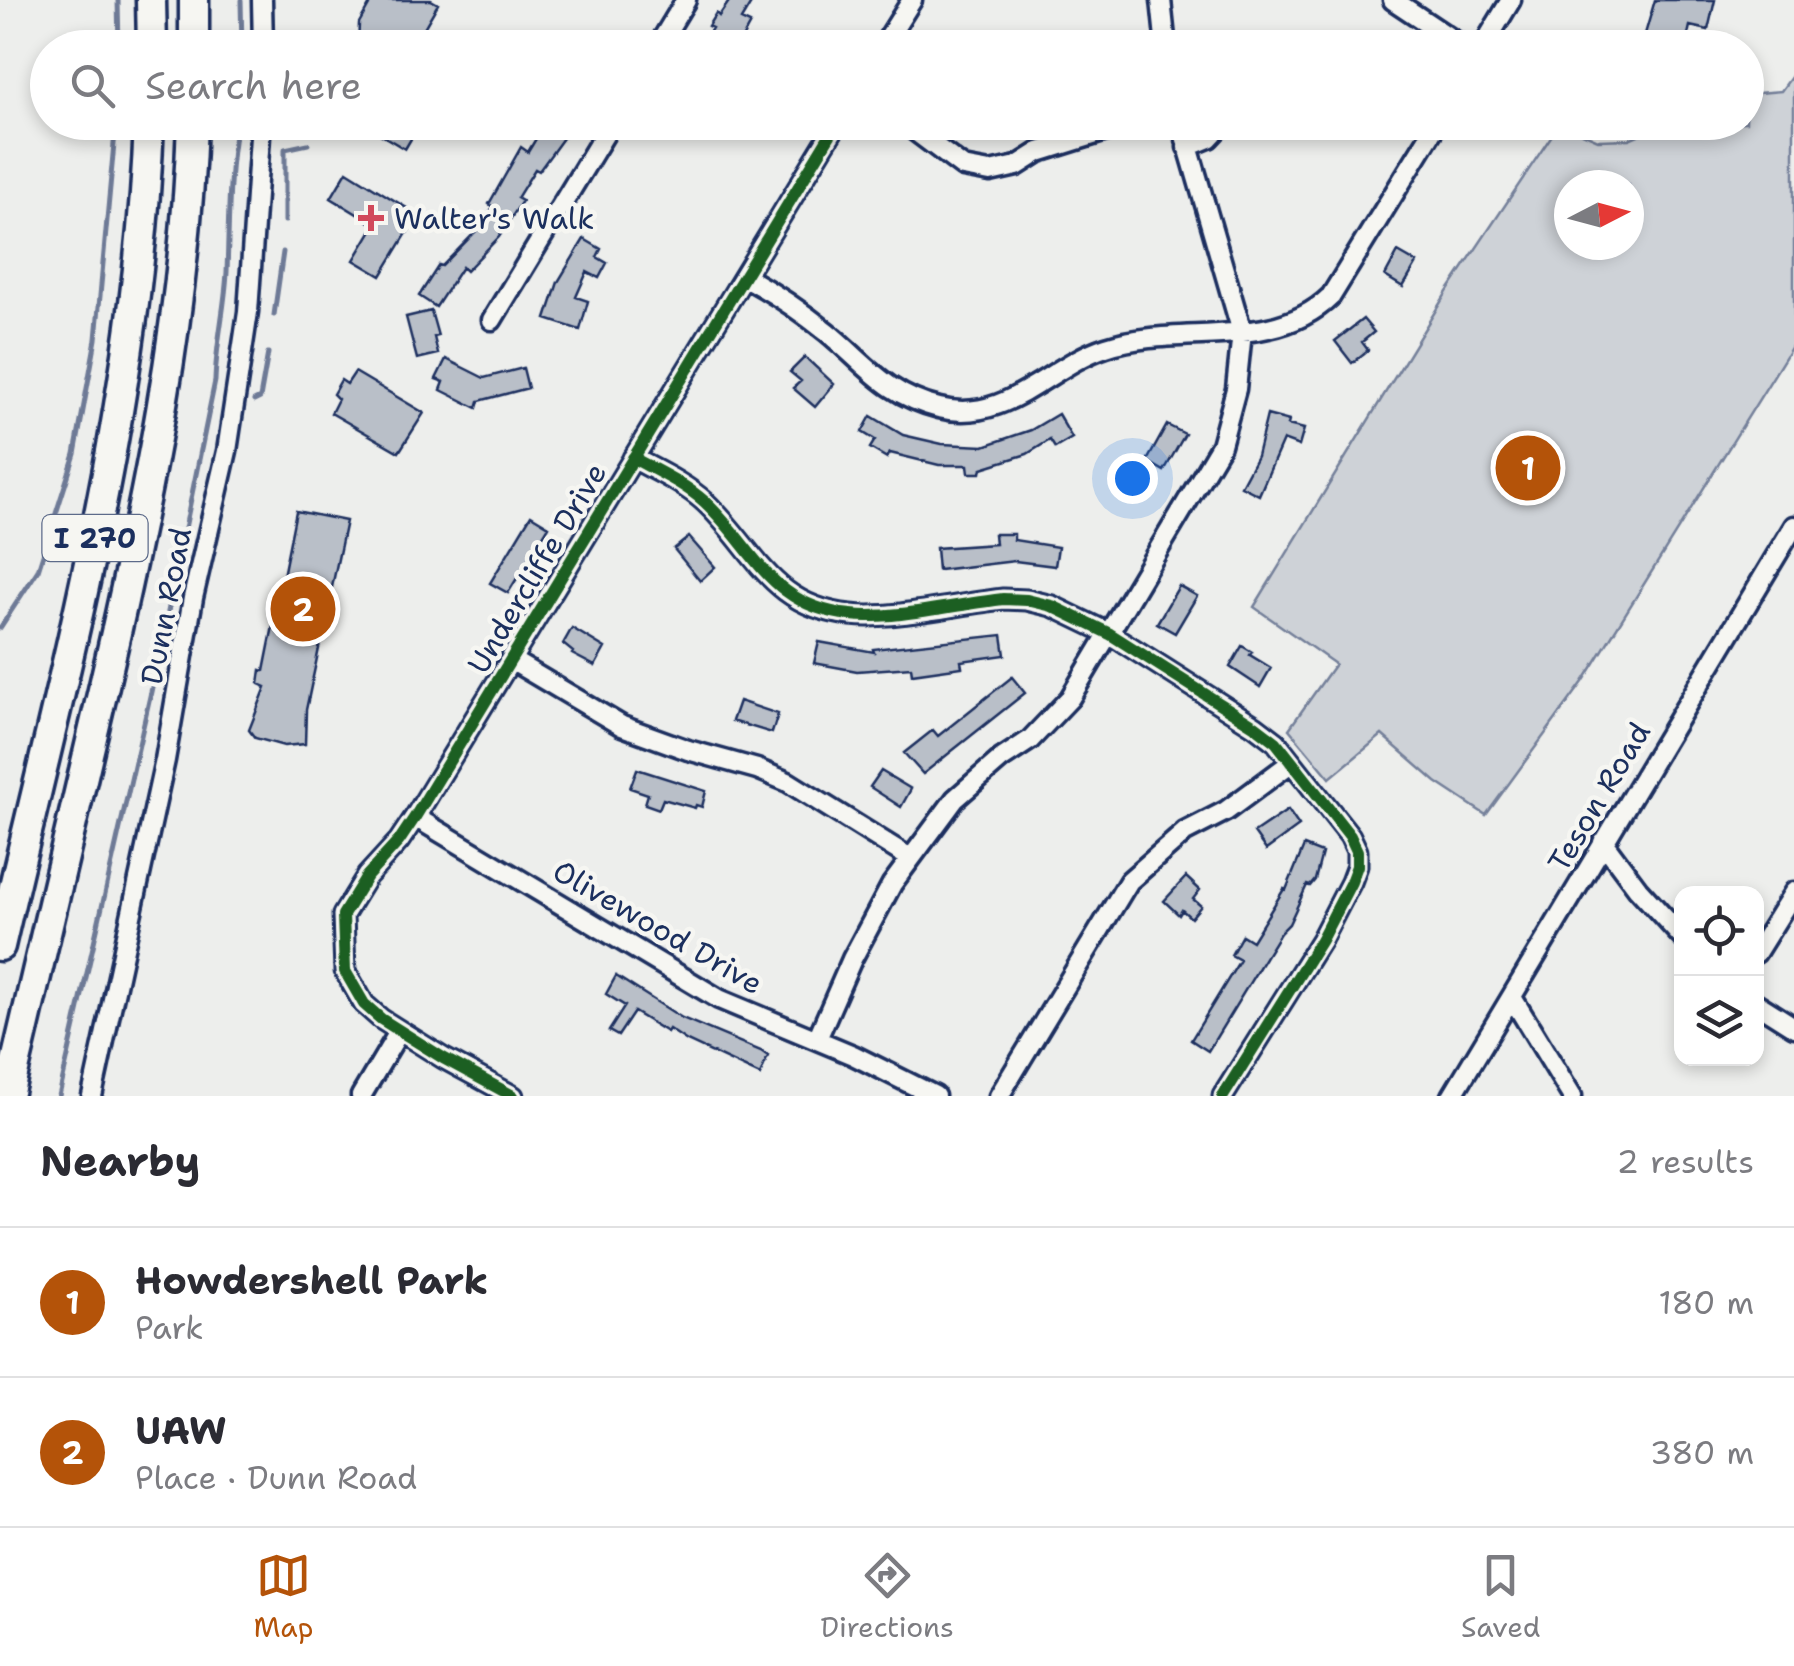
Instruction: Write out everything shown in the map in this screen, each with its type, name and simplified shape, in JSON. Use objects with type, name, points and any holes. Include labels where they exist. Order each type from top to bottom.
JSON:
[{"type":"highway","points":[[152,0],[152,30]]},
{"type":"highway","points":[[194,0],[194,30]]},
{"type":"highway","name":"I 270","points":[[0,946],[110,468],[134,308],[148,140]]},
{"type":"highway","name":"I 270","points":[[8,1096],[155,453],[178,292],[191,140]]},
{"type":"street","points":[[262,0],[262,30]]},
{"type":"street","points":[[668,30],[686,0]]},
{"type":"street","points":[[893,30],[912,0]]},
{"type":"street","points":[[1160,0],[1164,30]]},
{"type":"street","points":[[1393,0],[1438,30]]},
{"type":"street","points":[[1493,30],[1512,0]]},
{"type":"street","name":"Dunn Road","points":[[92,1096],[227,451],[248,312],[261,140]]},
{"type":"street","points":[[492,320],[601,140]]},
{"type":"street","name":"Undercliffe Drive","points":[[513,1096],[398,1032],[364,1004],[345,971],[343,915],[367,876],[399,841],[415,816],[827,140]]},
{"type":"street","points":[[927,140],[964,167],[990,172],[1017,166],[1039,152],[1072,140]]},
{"type":"street","points":[[817,1039],[871,920],[910,858],[956,799],[1052,720],[1110,634],[1222,445],[1233,403],[1242,332],[1185,140]]},
{"type":"street","points":[[1187,147],[1204,140]]},
{"type":"street","points":[[744,277],[802,312],[896,392],[943,409],[999,406],[1104,347],[1130,341],[1242,332],[1312,315],[1331,296],[1427,140]]},
{"type":"street","points":[[633,458],[700,498],[775,584],[797,600],[825,611],[854,616],[1003,600],[1028,600],[1052,606],[1110,634],[1276,742],[1350,836],[1357,851],[1357,866],[1320,940],[1223,1096]]},
{"type":"street","name":"Teson Road","points":[[1452,1096],[1794,526]]},
{"type":"street","points":[[511,660],[622,726],[788,782],[910,858]]},
{"type":"street","points":[[999,1096],[1128,881],[1185,832],[1226,811],[1292,762]]},
{"type":"street","name":"Olivewood Drive","points":[[415,816],[720,999],[895,1074],[935,1096]]},
{"type":"street","points":[[1603,842],[1674,928]]},
{"type":"street","points":[[1764,941],[1794,892]]},
{"type":"street","points":[[1513,999],[1572,1096]]},
{"type":"street","points":[[1764,1008],[1794,1027]]},
{"type":"street","points":[[361,1096],[398,1032]]},
{"type":"shaded area","points":[[1794,73],[1794,343],[1583,682],[1486,815],[1436,782],[1382,735],[1330,778],[1289,729],[1335,664],[1254,607],[1447,292],[1549,140],[1764,140],[1764,92],[1781,91]]},
{"type":"building","points":[[372,0],[431,0],[438,4],[423,30],[359,30]]},
{"type":"building","points":[[730,0],[753,0],[741,20],[750,24],[747,30],[711,30],[708,26],[716,13],[719,16]]},
{"type":"building","points":[[1655,0],[1715,0],[1708,30],[1690,26],[1689,30],[1646,30]]},
{"type":"building","points":[[390,140],[410,140],[405,149]]},
{"type":"building","points":[[535,140],[562,140],[539,171],[535,169],[517,198],[522,201],[499,237],[466,271],[462,267],[436,307],[419,296],[439,265],[483,224],[493,207],[489,204],[521,147],[528,152]]},
{"type":"building","points":[[347,171],[418,215],[381,276],[354,260],[375,225],[331,198]]},
{"type":"building","points":[[584,239],[601,249],[597,257],[607,263],[599,278],[587,272],[576,297],[588,301],[580,330],[546,319],[558,282]]},
{"type":"building","points":[[1398,252],[1417,263],[1403,287],[1385,276]]},
{"type":"building","points":[[431,311],[438,354],[417,359],[406,317]]},
{"type":"building","points":[[1363,319],[1374,332],[1362,342],[1368,350],[1352,363],[1335,341]]},
{"type":"building","points":[[805,357],[834,384],[815,407],[793,388],[801,381],[790,372]]},
{"type":"building","points":[[446,359],[484,378],[523,368],[528,388],[479,401],[477,408],[441,390],[444,382],[436,379]]},
{"type":"building","points":[[355,372],[424,413],[399,452],[331,413],[338,399],[333,394],[341,380],[347,384]]},
{"type":"building","points":[[1058,414],[1072,438],[1055,448],[1050,440],[1027,454],[982,468],[981,473],[969,473],[968,465],[939,465],[890,453],[887,458],[870,448],[875,440],[862,432],[871,416],[903,435],[942,444],[984,446],[1031,430]]},
{"type":"building","points":[[1267,415],[1304,429],[1299,446],[1283,440],[1259,495],[1241,486],[1257,456]]},
{"type":"building","points":[[1167,425],[1185,434],[1164,471],[1147,461]]},
{"type":"building","points":[[296,511],[346,521],[306,710],[305,744],[284,746],[255,738],[249,730],[266,687],[259,684],[261,670],[264,671]]},
{"type":"building","points":[[531,515],[549,526],[508,593],[490,583]]},
{"type":"building","points":[[994,534],[1014,534],[1014,540],[1058,547],[1055,566],[1015,561],[938,570],[936,548],[995,544]]},
{"type":"building","points":[[689,537],[715,567],[700,581],[674,549]]},
{"type":"building","points":[[1179,586],[1197,596],[1175,633],[1157,623]]},
{"type":"building","points":[[572,628],[605,648],[595,666],[572,654],[563,644]]},
{"type":"building","points":[[1002,635],[1005,655],[961,661],[962,667],[912,674],[911,667],[857,671],[814,663],[819,642],[874,652],[873,649]]},
{"type":"building","points":[[1242,646],[1271,668],[1260,687],[1230,667]]},
{"type":"building","points":[[1012,677],[1025,693],[923,774],[904,753],[933,730],[938,736]]},
{"type":"building","points":[[739,701],[778,714],[772,733],[732,721]]},
{"type":"building","points":[[637,769],[706,791],[702,807],[663,799],[659,809],[645,804],[648,794],[630,788]]},
{"type":"building","points":[[881,771],[911,789],[901,807],[870,787]]},
{"type":"building","points":[[1288,810],[1299,826],[1266,850],[1254,833]]},
{"type":"building","points":[[1304,846],[1322,853],[1315,880],[1307,885],[1289,924],[1208,1051],[1191,1040],[1240,960],[1231,955],[1242,935],[1252,941],[1286,890]]},
{"type":"building","points":[[1186,877],[1200,890],[1193,899],[1201,906],[1191,918],[1182,910],[1179,915],[1164,901]]},
{"type":"building","points":[[616,976],[682,1018],[761,1051],[768,1056],[760,1075],[669,1029],[667,1032],[634,1012],[618,1036],[609,1031],[625,1006],[606,994]]},
{"type":"waterway","points":[[118,0],[119,30]]},
{"type":"waterway","points":[[241,0],[242,30]]},
{"type":"waterway","points":[[0,628],[38,570],[75,454],[96,339],[114,140]]},
{"type":"waterway","points":[[59,1096],[158,661],[215,381],[226,286],[235,140]]},
{"type":"waterway","points":[[285,221],[285,149],[308,144]]},
{"type":"waterway","points":[[274,315],[283,252]]},
{"type":"waterway","points":[[254,401],[260,398],[268,353]]},
{"type":"cycle path","points":[[513,1096],[443,1058],[364,1004],[345,971],[343,915],[367,876],[415,817],[827,140]]},
{"type":"cycle path","points":[[633,458],[705,502],[767,574],[801,601],[824,610],[867,616],[1003,599],[1052,606],[1110,634],[1276,742],[1350,836],[1357,851],[1357,866],[1321,940],[1223,1096]]},
{"type":"place","name":"Walter's Walk","points":[[371,218]]},
{"type":"place","name":"Howdershell Park","points":[[1528,468]]},
{"type":"place","name":"UAW","points":[[303,609]]}]
